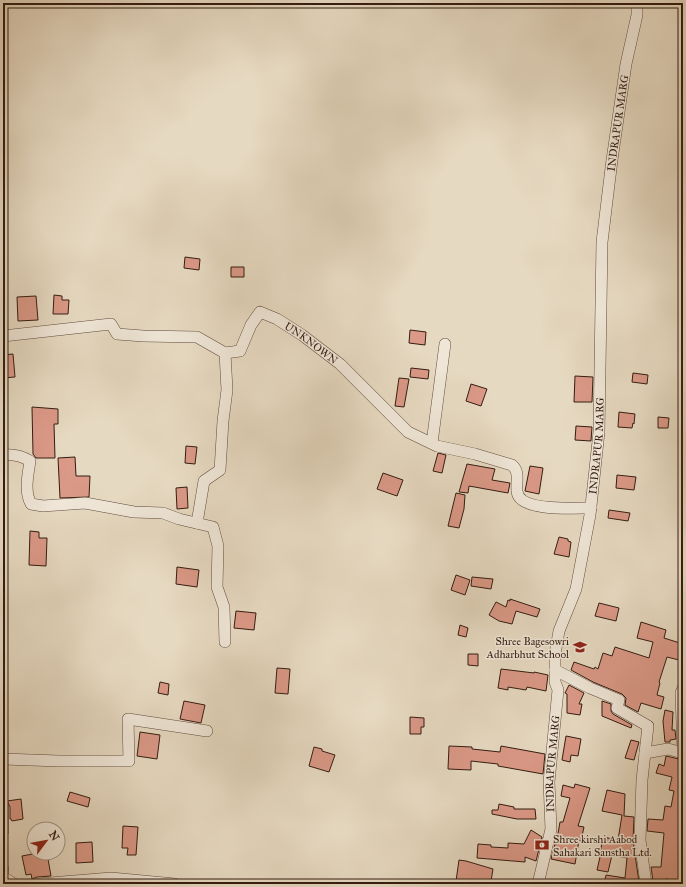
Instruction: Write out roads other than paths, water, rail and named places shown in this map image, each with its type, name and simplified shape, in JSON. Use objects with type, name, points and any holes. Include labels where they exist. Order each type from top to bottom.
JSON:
[{"type":"street","name":"INDRAPUR MARG","points":[[538,884],[551,829],[549,782],[558,690],[555,682],[555,654],[559,631],[576,589],[591,508],[599,432],[602,242],[626,64],[637,15],[637,3]]},
{"type":"street","name":"UNKNOWN","points":[[225,353],[240,351],[251,325],[260,312],[277,319],[302,335],[340,364],[408,432],[432,444],[512,465],[516,468],[518,477],[518,497],[524,502],[537,506],[591,508]]},
{"type":"street","points":[[3,336],[111,324],[117,334],[197,337],[225,353],[227,390],[222,421],[220,470],[204,481],[197,523]]},
{"type":"street","points":[[432,444],[445,344]]},
{"type":"street","points":[[3,455],[9,454],[30,461],[27,480],[28,498],[31,504],[43,506],[85,503],[134,512],[163,513],[179,519],[213,527],[218,546],[218,587],[224,607],[225,642]]},
{"type":"street","points":[[555,670],[590,688],[620,700],[617,708],[648,726],[642,780],[640,840],[646,884]]},
{"type":"street","points":[[645,753],[668,749],[683,753],[681,693],[683,688]]},
{"type":"street","points":[[3,759],[60,762],[129,761],[128,719],[207,731]]},
{"type":"street","points":[[3,807],[3,831]]},
{"type":"street","points":[[3,869],[3,878],[14,884]]},
{"type":"street","points":[[38,884],[111,878],[174,884]]},
{"type":"place","name":"Shree Bagesowri Adharbhut School","points":[[580,647]]},
{"type":"place","name":"Shree kirshi Aabod Sahakari Sanstha Ltd.","points":[[542,845]]}]
